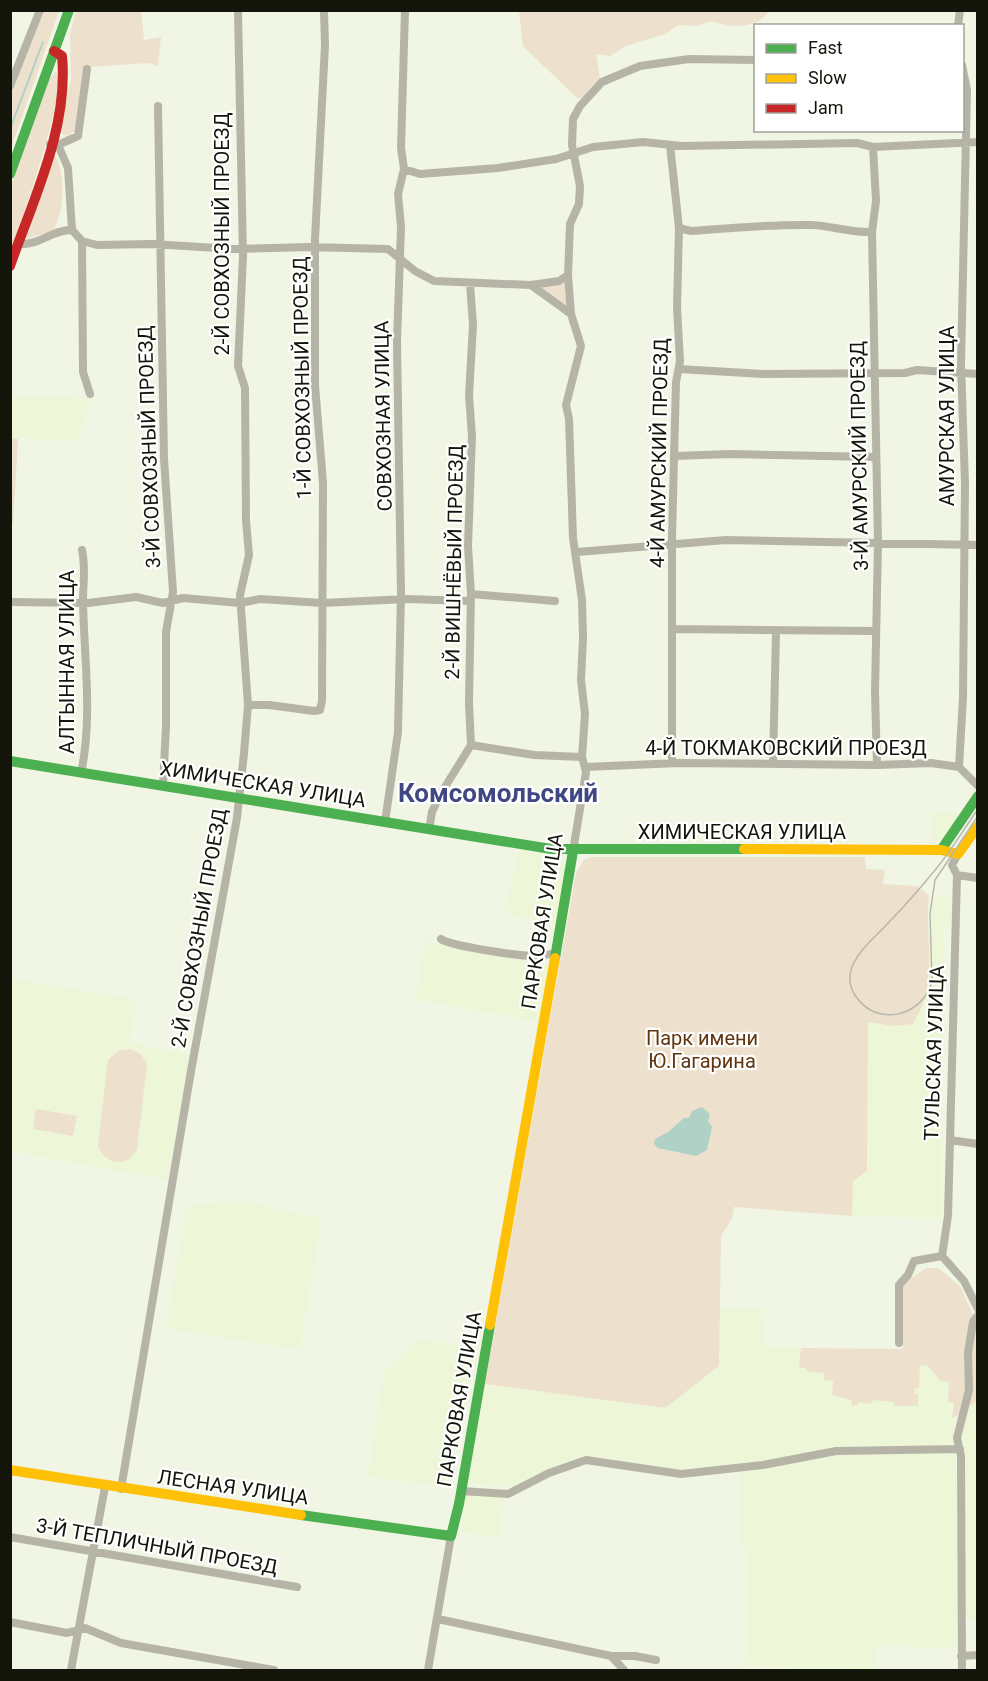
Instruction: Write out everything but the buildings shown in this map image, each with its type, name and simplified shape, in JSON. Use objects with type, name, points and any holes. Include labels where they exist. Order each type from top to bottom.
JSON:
[{"type":"street","points":[[10,86],[40,10]]},
{"type":"street","points":[[10,174],[69,10]]},
{"type":"street","name":"2-Й СОВХОЗНЫЙ ПРОЕЗД","points":[[121,1489],[238,800],[248,705],[240,603],[249,555],[246,520],[245,388],[238,366],[241,249],[238,10]]},
{"type":"street","name":"1-Й СОВХОЗНЫЙ ПРОЕЗД","points":[[248,705],[320,710],[324,650],[323,483],[315,386],[315,247],[325,45],[324,10]]},
{"type":"street","name":"СОВХОЗНАЯ УЛИЦА","points":[[386,822],[398,732],[400,601],[397,342],[400,256],[398,194],[404,169],[401,148],[405,10]]},
{"type":"street","points":[[10,266],[54,144],[66,68],[62,56],[54,51]]},
{"type":"street","name":"ПАРКОВАЯ УЛИЦА","points":[[428,1671],[572,868],[585,767],[582,757],[585,714],[581,680],[584,638],[577,552],[573,538],[569,419],[566,405],[581,346],[572,314],[568,275],[570,224],[579,204],[580,186],[572,154],[573,119],[580,106],[602,82],[640,66],[689,59],[754,60]]},
{"type":"street","points":[[54,144],[78,136],[87,69]]},
{"type":"street","name":"АМУРСКАЯ УЛИЦА","points":[[960,767],[965,484],[961,373],[967,90],[964,78]]},
{"type":"street","points":[[967,90],[978,87]]},
{"type":"street","name":"3-Й СОВХОЗНЫЙ ПРОЕЗД","points":[[158,106],[164,459],[173,592],[169,603],[166,632],[166,726],[163,786]]},
{"type":"street","points":[[404,169],[420,174],[454,173],[533,163],[572,154],[582,149],[643,142],[670,145],[857,144],[873,147],[978,142]]},
{"type":"street","points":[[54,144],[68,168],[72,230],[82,241],[97,244],[159,244],[241,249],[315,247],[388,249],[426,278],[470,284],[531,285],[560,281],[568,275]]},
{"type":"street","name":"4-Й АМУРСКИЙ ПРОЕЗД","points":[[670,145],[679,228],[677,307],[679,369],[676,382],[673,546],[672,763]]},
{"type":"street","name":"3-Й АМУРСКИЙ ПРОЕЗД","points":[[873,147],[876,201],[872,232],[874,457],[878,542],[875,631],[877,765]]},
{"type":"street","points":[[679,228],[691,231],[781,224],[834,226],[872,232]]},
{"type":"street","points":[[18,244],[25,245],[61,229],[72,230]]},
{"type":"street","points":[[82,241],[83,372],[90,394]]},
{"type":"street","name":"2-Й ВИШНЁВЫЙ ПРОЕЗД","points":[[470,284],[473,325],[469,395],[472,436],[468,546],[471,597],[469,704],[471,745]]},
{"type":"street","points":[[531,285],[572,314]]},
{"type":"street","points":[[679,369],[764,374],[905,373],[917,370],[978,374]]},
{"type":"street","points":[[675,456],[730,454],[874,457]]},
{"type":"street","points":[[577,552],[726,540],[978,545]]},
{"type":"street","name":"АЛТЫННАЯ УЛИЦА","points":[[81,773],[86,730],[83,602],[86,568],[82,550]]},
{"type":"street","points":[[10,602],[83,602],[125,600],[136,597],[169,603],[183,598],[240,603],[260,599],[322,603],[471,597],[555,601]]},
{"type":"street","points":[[674,630],[875,631]]},
{"type":"street","points":[[773,763],[776,632]]},
{"type":"street","points":[[429,830],[432,812],[440,795],[471,745],[534,755],[582,757]]},
{"type":"street","name":"ХИМИЧЕСКАЯ УЛИЦА","points":[[10,760],[238,800],[573,851],[941,850]]},
{"type":"street","name":"4-Й ТОКМАКОВСКИЙ ПРОЕЗД","points":[[585,767],[672,763],[877,765],[931,763],[960,767]]},
{"type":"street","points":[[960,767],[978,786]]},
{"type":"street","points":[[978,796],[941,850],[957,854],[978,826]]},
{"type":"street","name":"ТУЛЬСКАЯ УЛИЦА","points":[[942,1256],[948,1216],[957,875],[952,865],[957,854]]},
{"type":"street","points":[[957,875],[978,878]]},
{"type":"street","points":[[441,939],[447,944],[537,956],[556,954]]},
{"type":"street","points":[[950,1140],[978,1144]]},
{"type":"street","points":[[899,1343],[899,1284],[908,1275],[914,1261],[942,1256],[964,1281],[978,1309]]},
{"type":"street","points":[[962,1671],[964,1633],[960,1449],[957,1438],[959,1421],[969,1390],[968,1353],[973,1322],[978,1315]]},
{"type":"street","points":[[461,1491],[508,1494],[549,1473],[586,1460],[681,1474],[763,1465],[836,1451],[960,1449]]},
{"type":"street","name":"ЛЕСНАЯ УЛИЦА","points":[[10,1470],[121,1489],[451,1536]]},
{"type":"street","points":[[71,1671],[105,1486]]},
{"type":"street","name":"3-Й ТЕПЛИЧНЫЙ ПРОЕЗД","points":[[10,1537],[297,1587]]},
{"type":"street","points":[[438,1618],[611,1656],[635,1656],[656,1660]]},
{"type":"street","points":[[10,1622],[67,1633],[85,1628],[121,1643],[274,1671]]},
{"type":"street","points":[[961,1656],[978,1655]]},
{"type":"street","points":[[611,1656],[624,1671]]},
{"type":"shaded area","points":[[11,396],[91,398],[78,441],[11,438]]},
{"type":"shaded area","points":[[933,813],[962,813],[944,839],[934,843]]},
{"type":"shaded area","points":[[519,850],[553,855],[567,868],[557,925],[505,913]]},
{"type":"shaded area","points":[[929,895],[953,896],[951,927],[944,928],[941,1218],[852,1216],[853,1180],[867,1171],[868,1021],[894,1026],[926,992],[929,983]]},
{"type":"shaded area","points":[[425,941],[550,962],[539,1021],[416,1000]]},
{"type":"shaded area","points":[[10,978],[136,999],[129,1043],[191,1055],[167,1180],[11,1151]]},
{"type":"shaded area","points":[[245,1201],[321,1219],[300,1350],[166,1329],[187,1207],[215,1202]]},
{"type":"shaded area","points":[[721,1308],[761,1309],[764,1348],[801,1348],[800,1367],[805,1368],[806,1371],[824,1373],[851,1400],[871,1403],[871,1400],[894,1402],[914,1394],[915,1387],[919,1387],[920,1365],[928,1366],[940,1381],[949,1381],[948,1401],[954,1403],[952,1416],[955,1417],[954,1442],[958,1478],[960,1648],[876,1646],[875,1670],[746,1666],[747,1557],[741,1541],[742,1465],[679,1469],[594,1456],[578,1459],[519,1485],[508,1487],[468,1483],[485,1384],[665,1408],[719,1366]]},
{"type":"shaded area","points":[[420,1339],[474,1349],[451,1488],[368,1476],[384,1372]]},
{"type":"shaded area","points":[[977,1401],[977,1618],[968,1619],[965,1617],[961,1437],[965,1410]]},
{"type":"shaded area","points":[[465,1494],[504,1497],[499,1536],[461,1533]]},
{"type":"green space","points":[[43,11],[59,11],[11,148],[11,94]]},
{"type":"green space","points":[[76,11],[141,11],[144,40],[161,37],[158,66],[148,63],[89,67],[75,131],[67,136],[62,134],[59,128],[71,80],[70,33]]},
{"type":"green space","points":[[519,11],[769,11],[758,22],[743,26],[711,21],[698,26],[679,25],[665,34],[626,46],[610,56],[596,54],[600,79],[581,98],[577,98],[523,46]]},
{"type":"green space","points":[[56,71],[58,84],[49,130],[11,252],[11,186],[49,80]]},
{"type":"green space","points":[[54,153],[61,170],[62,181],[62,203],[57,223],[53,231],[25,239]]},
{"type":"green space","points":[[565,280],[567,306],[539,287]]},
{"type":"green space","points":[[11,438],[18,439],[13,524],[10,524]]},
{"type":"green space","name":"Парк имени Ю.Гагарина","points":[[591,857],[865,857],[866,869],[885,870],[883,884],[916,886],[929,895],[929,976],[921,1008],[913,1024],[894,1026],[868,1022],[867,1171],[853,1181],[852,1216],[734,1207],[732,1218],[721,1236],[719,1366],[665,1408],[485,1384],[576,873],[584,860]]},
{"type":"green space","points":[[130,1049],[141,1054],[147,1064],[137,1150],[128,1160],[118,1162],[109,1160],[102,1154],[98,1145],[108,1060],[118,1051]]},
{"type":"green space","points":[[36,1109],[77,1116],[73,1136],[33,1129]]},
{"type":"green space","points":[[926,1268],[938,1268],[960,1286],[973,1315],[977,1318],[977,1401],[952,1417],[954,1403],[948,1402],[949,1382],[940,1381],[928,1366],[920,1365],[919,1388],[915,1388],[914,1394],[918,1394],[918,1406],[895,1406],[894,1402],[872,1400],[871,1404],[859,1402],[859,1405],[852,1405],[851,1400],[832,1395],[833,1381],[824,1380],[824,1373],[806,1371],[805,1368],[799,1367],[801,1348],[903,1349],[903,1284]]},
{"type":"water","points":[[702,1107],[710,1114],[708,1121],[712,1127],[707,1150],[696,1156],[658,1148],[654,1144],[655,1139],[668,1132],[684,1118],[689,1118],[692,1111]]},
{"type":"waterway","points":[[10,129],[43,42]]},
{"type":"tram line","points":[[978,809],[936,869],[855,960],[850,975],[851,987],[866,1007],[877,1013],[899,1014],[920,1003],[927,993],[932,982],[930,914],[935,880],[978,816]]},
{"type":"traffic: fast","points":[[10,174],[69,10]]},
{"type":"traffic: fast","points":[[10,761],[551,849],[744,849]]},
{"type":"traffic: fast","points":[[941,850],[978,796]]},
{"type":"traffic: fast","points":[[555,958],[573,851]]},
{"type":"traffic: fast","points":[[301,1515],[451,1536],[459,1504],[490,1325]]},
{"type":"traffic: slow","points":[[744,849],[941,850],[958,854],[978,826]]},
{"type":"traffic: slow","points":[[490,1325],[555,958]]},
{"type":"traffic: slow","points":[[10,1470],[301,1515]]},
{"type":"traffic: jam","points":[[10,266],[55,136],[63,83],[62,56],[54,51]]},
{"type":"district","name":"Комсомольский","points":[[498,793]]}]
